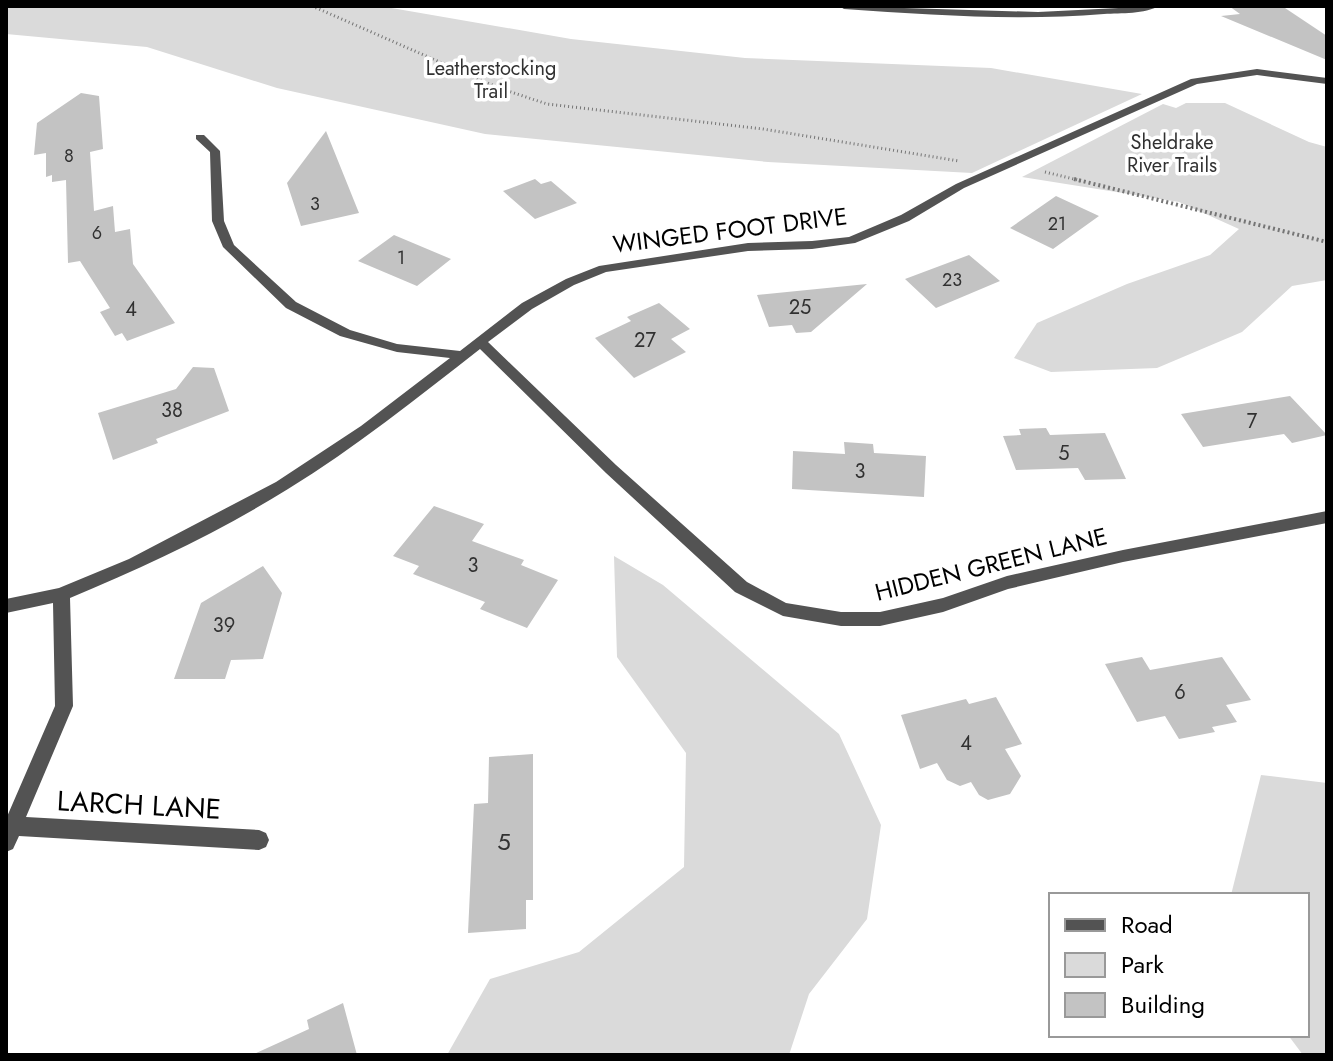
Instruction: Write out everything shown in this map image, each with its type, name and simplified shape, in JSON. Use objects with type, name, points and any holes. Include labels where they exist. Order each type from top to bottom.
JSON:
[{"type":"street","points":[[844,6],[1038,17],[1104,14],[1154,6]]},
{"type":"street","name":"WINGED FOOT DRIVE","points":[[6,606],[61,594],[135,564],[281,486],[366,430],[527,306],[570,282],[603,269],[748,247],[851,240],[905,218],[960,186],[1195,81],[1257,72],[1327,81]]},
{"type":"street","points":[[200,137],[215,151],[218,221],[229,247],[291,305],[345,333],[397,348],[460,355]]},
{"type":"street","name":"HIDDEN GREEN LANE","points":[[479,341],[611,469],[741,587],[783,609],[841,619],[880,619],[943,605],[1007,583],[1123,556],[1327,517]]},
{"type":"street","points":[[11,834],[64,706],[61,594]]},
{"type":"street","name":"LARCH LANE","points":[[11,834],[259,840]]},
{"type":"path","points":[[312,6],[499,88],[547,104],[763,129],[972,163]]},
{"type":"path","points":[[1044,172],[1327,242]]},
{"type":"green space","name":"Leatherstocking Trail","points":[[6,6],[380,6],[571,39],[745,58],[991,68],[1142,94],[972,173],[768,162],[485,134],[277,88],[147,47],[6,34]]},
{"type":"green space","name":"Sheldrake River Trails","points":[[1186,103],[1225,103],[1309,142],[1327,147],[1327,280],[1292,286],[1242,332],[1157,368],[1051,372],[1014,358],[1037,323],[1127,284],[1210,255],[1239,229],[1179,202],[1022,177],[1163,104],[1176,108]]},
{"type":"green space","points":[[614,556],[663,585],[839,734],[881,825],[867,919],[809,994],[789,1055],[447,1055],[490,979],[579,952],[684,867],[686,753],[617,657]]},
{"type":"green space","points":[[1261,775],[1327,783],[1327,1055],[1303,1055],[1290,1037],[1309,1037],[1309,893],[1232,893]]},
{"type":"building","points":[[1229,6],[1282,6],[1327,36],[1327,60],[1221,16],[1240,14]]},
{"type":"building","points":[[81,93],[99,96],[103,149],[90,152],[94,211],[113,206],[115,232],[130,229],[133,264],[175,323],[127,341],[122,333],[115,336],[100,312],[110,308],[80,261],[68,263],[66,180],[52,182],[52,175],[46,177],[46,153],[34,155],[37,123]]},
{"type":"building","points":[[326,131],[359,213],[301,226],[287,183]]},
{"type":"building","points":[[535,179],[541,184],[551,181],[577,203],[535,219],[503,191]]},
{"type":"building","points":[[1056,196],[1099,216],[1053,249],[1010,228]]},
{"type":"building","points":[[394,235],[451,259],[417,286],[358,261]]},
{"type":"building","points":[[969,255],[1000,281],[936,308],[905,279]]},
{"type":"building","points":[[867,284],[811,332],[796,333],[792,325],[769,327],[757,295]]},
{"type":"building","points":[[659,303],[690,329],[671,339],[686,352],[634,378],[595,338],[631,321],[627,317]]},
{"type":"building","points":[[193,367],[214,368],[229,411],[156,439],[158,443],[113,460],[98,413],[176,389]]},
{"type":"building","points":[[1290,396],[1327,435],[1292,443],[1284,434],[1203,447],[1181,414]]},
{"type":"building","points":[[1046,428],[1050,435],[1105,433],[1126,479],[1085,480],[1078,468],[1016,470],[1003,436],[1021,435],[1019,429]]},
{"type":"building","points":[[844,442],[873,444],[874,453],[926,456],[924,497],[792,489],[793,451],[845,454]]},
{"type":"building","points":[[434,506],[484,524],[472,541],[524,560],[521,565],[558,580],[527,628],[480,609],[485,602],[413,574],[419,566],[393,556]]},
{"type":"building","points":[[263,566],[282,593],[263,659],[231,660],[225,679],[174,679],[201,603]]},
{"type":"building","points":[[1142,657],[1150,670],[1222,657],[1251,700],[1226,705],[1237,722],[1212,727],[1215,732],[1179,739],[1165,716],[1137,722],[1105,664]]},
{"type":"building","points":[[996,697],[1022,744],[1005,749],[1021,776],[1010,794],[988,800],[979,795],[971,782],[960,786],[947,780],[937,763],[920,769],[901,715],[966,699],[969,704]]},
{"type":"building","points":[[533,754],[533,900],[526,900],[526,929],[468,933],[474,804],[488,803],[489,757]]},
{"type":"building","points":[[343,1003],[357,1055],[252,1055],[309,1029],[307,1020]]}]
